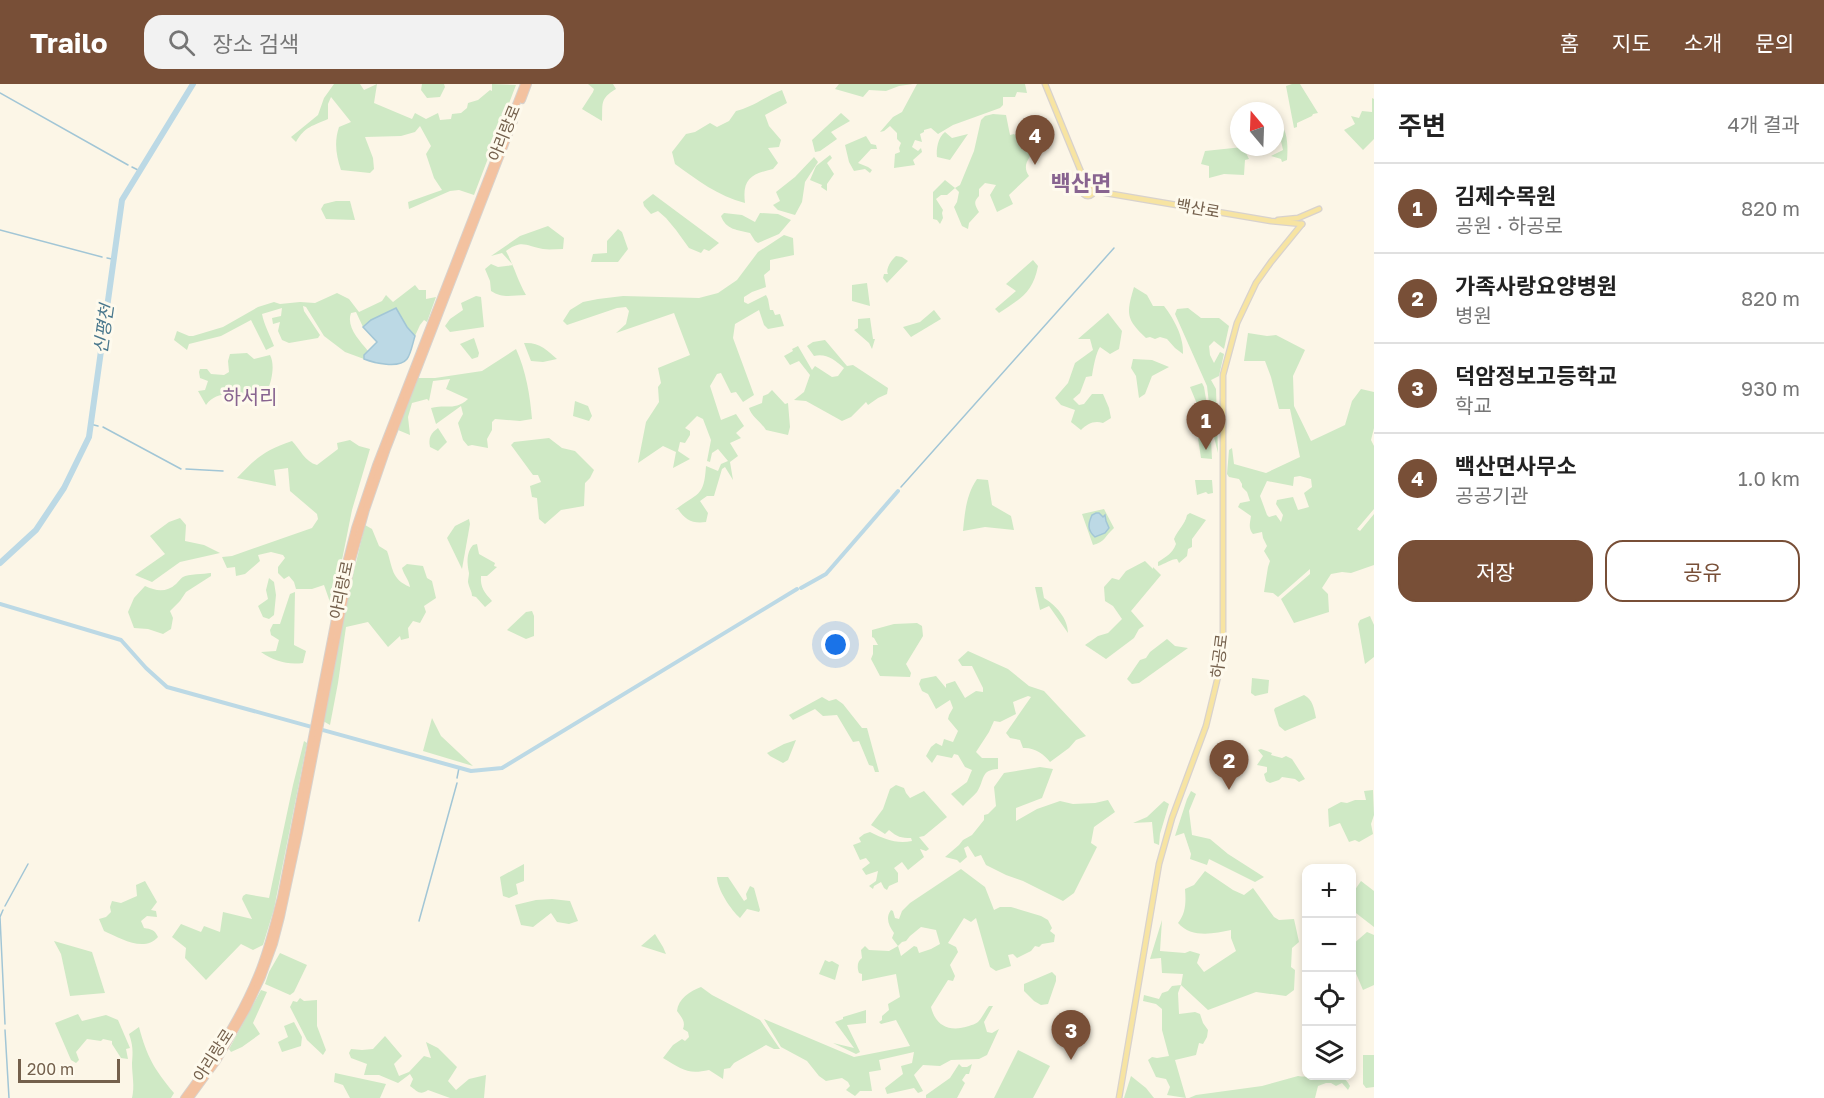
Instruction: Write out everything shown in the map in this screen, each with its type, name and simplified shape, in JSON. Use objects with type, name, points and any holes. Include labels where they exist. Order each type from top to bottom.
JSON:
[{"type":"highway","name":"아리랑로","points":[[184,1098],[231,1028],[257,977],[269,945],[313,745],[345,567],[368,486],[526,84]]},
{"type":"highway","name":"아리랑로","points":[[190,1098],[229,1041],[247,1009],[266,966],[281,917],[313,745]]},
{"type":"main road","points":[[1045,84],[1086,184],[1091,185],[1094,190],[1091,196],[1084,196],[1081,189],[1086,184]]},
{"type":"main road","name":"백산로","points":[[1094,190],[1285,224],[1302,224]]},
{"type":"main road","points":[[1270,221],[1298,218],[1318,209]]},
{"type":"main road","points":[[1285,224],[1289,231],[1287,240]]},
{"type":"main road","name":"하공로","points":[[1119,1098],[1159,864],[1172,818],[1206,726],[1222,660],[1223,375],[1236,323],[1256,283],[1287,240],[1302,224]]},
{"type":"green space","points":[[334,84],[360,84],[364,90],[377,84],[374,103],[412,119],[415,113],[426,119],[438,113],[440,120],[451,119],[452,114],[461,113],[467,108],[468,103],[492,91],[492,84],[516,85],[474,195],[459,190],[450,191],[409,209],[408,202],[442,190],[434,178],[426,154],[431,146],[420,126],[415,132],[401,136],[365,137],[373,158],[374,169],[370,173],[341,170],[336,149],[337,133],[339,127],[351,122],[331,97],[328,104],[328,119],[306,130],[296,142],[291,137],[318,115],[324,98]]},
{"type":"green space","points":[[422,84],[444,84],[445,87],[440,97],[427,98],[421,90]]},
{"type":"green space","points":[[588,84],[613,84],[616,89],[604,99],[602,121],[582,109],[594,89]]},
{"type":"green space","points":[[839,84],[913,84],[886,91],[869,90],[863,97],[835,89]]},
{"type":"green space","points":[[917,84],[1025,84],[1027,93],[1017,92],[1015,97],[1003,97],[1003,105],[1000,108],[953,125],[938,134],[931,128],[924,130],[920,134],[922,142],[915,140],[912,147],[918,151],[921,148],[922,152],[913,160],[915,165],[894,168],[895,154],[900,152],[901,143],[897,139],[897,133],[890,126],[880,132],[893,117],[902,112]]},
{"type":"green space","points":[[1300,84],[1318,113],[1297,123],[1297,127],[1294,128],[1286,86]]},
{"type":"green space","points":[[782,90],[787,103],[765,115],[769,126],[781,140],[779,147],[768,148],[778,163],[773,169],[759,173],[750,179],[745,188],[745,203],[717,192],[675,164],[672,152],[686,134],[695,132],[710,123],[717,127],[729,121],[736,111]]},
{"type":"green space","points":[[1372,98],[1374,99],[1374,139],[1363,150],[1344,130],[1355,124],[1351,116],[1359,118],[1362,111],[1372,112]]},
{"type":"green space","points":[[841,113],[850,121],[831,132],[837,139],[815,152],[812,140]]},
{"type":"green space","points":[[1006,115],[1010,135],[1014,134],[1025,144],[1029,143],[1038,147],[1026,164],[1029,176],[1009,195],[1013,204],[997,212],[990,195],[996,185],[985,183],[979,189],[979,196],[975,202],[979,212],[969,223],[968,229],[962,226],[954,207],[959,192],[955,188],[960,185],[974,151],[981,120],[985,116]]},
{"type":"green space","points":[[1284,129],[1287,160],[1282,162],[1281,159],[1271,156],[1284,156]]},
{"type":"green space","points":[[945,132],[952,138],[968,134],[950,160],[937,157],[938,143]]},
{"type":"green space","points":[[866,136],[871,144],[876,145],[877,149],[871,149],[858,163],[872,170],[870,173],[865,169],[854,171],[845,145]]},
{"type":"green space","points":[[1230,148],[1230,156],[1248,156],[1249,159],[1245,160],[1244,175],[1224,174],[1209,178],[1209,166],[1201,164],[1205,151]]},
{"type":"green space","points":[[830,155],[832,158],[827,163],[834,174],[827,184],[827,191],[821,187],[822,185],[810,180],[816,166]]},
{"type":"green space","points":[[814,157],[818,162],[805,182],[802,202],[795,215],[778,210],[773,205],[780,201],[776,192],[795,177]]},
{"type":"green space","points":[[945,180],[955,188],[947,195],[941,195],[936,199],[943,210],[940,224],[933,219],[933,192]]},
{"type":"green space","points":[[653,194],[719,243],[709,251],[704,249],[701,253],[689,248],[666,218],[658,211],[651,214],[644,206],[643,202]]},
{"type":"green space","points":[[350,201],[355,220],[326,219],[321,209],[324,204]]},
{"type":"green space","points":[[724,213],[742,215],[755,222],[760,213],[778,214],[791,220],[779,234],[758,243],[750,233],[733,229],[726,224],[721,216]]},
{"type":"green space","points":[[548,226],[564,238],[563,249],[545,249],[524,244],[511,247],[506,251],[512,264],[502,253],[491,256],[520,236]]},
{"type":"green space","points":[[618,229],[622,232],[628,249],[618,262],[591,262],[593,254],[607,253],[607,241]]},
{"type":"green space","points":[[784,235],[793,238],[794,255],[770,260],[770,270],[764,275],[766,287],[744,297],[744,302],[748,304],[766,295],[770,310],[773,310],[775,315],[780,314],[784,326],[768,329],[764,325],[759,310],[735,324],[733,338],[754,395],[743,402],[736,392],[731,393],[721,373],[717,374],[710,386],[721,420],[736,414],[744,426],[736,433],[741,438],[730,443],[738,456],[730,462],[733,480],[725,467],[722,469],[714,496],[707,496],[700,501],[708,513],[706,522],[693,522],[678,509],[675,510],[694,497],[701,489],[704,484],[706,466],[718,471],[721,464],[728,461],[718,449],[712,453],[710,462],[707,461],[711,440],[703,419],[697,416],[685,428],[690,431],[690,435],[685,443],[680,442],[678,451],[690,459],[673,468],[676,452],[663,446],[638,463],[646,422],[659,402],[658,387],[661,383],[658,368],[690,355],[674,313],[616,333],[626,324],[629,311],[626,307],[567,325],[563,321],[570,310],[583,302],[598,299],[623,296],[699,298],[718,293],[737,280],[758,252]]},
{"type":"green space","points":[[896,256],[908,261],[887,283],[883,278],[884,274],[888,274],[888,267]]},
{"type":"green space","points":[[1033,260],[1038,266],[1033,283],[1019,299],[999,313],[995,309],[1016,291],[1006,284]]},
{"type":"green space","points":[[491,264],[498,267],[513,265],[526,295],[504,296],[491,291],[485,269]]},
{"type":"green space","points":[[867,283],[870,306],[852,301],[852,285]]},
{"type":"green space","points":[[415,285],[419,290],[426,290],[426,299],[436,297],[427,322],[424,320],[415,336],[396,308],[371,320],[363,327],[356,312],[351,313],[352,328],[368,351],[364,359],[345,352],[324,336],[306,307],[303,306],[320,335],[318,338],[289,343],[282,340],[278,331],[280,322],[273,324],[272,318],[281,316],[282,308],[262,314],[274,346],[266,350],[251,320],[221,336],[189,344],[187,350],[174,340],[177,331],[193,336],[223,327],[258,307],[274,302],[280,304],[315,303],[337,293],[349,299],[359,312],[382,301],[386,295],[393,302]]},
{"type":"green space","points":[[1134,287],[1147,295],[1153,306],[1164,306],[1168,311],[1180,335],[1183,354],[1167,339],[1146,338],[1131,321],[1129,310]]},
{"type":"green space","points":[[476,296],[481,297],[484,327],[450,332],[445,326],[450,319],[463,310],[461,303]]},
{"type":"green space","points":[[1188,308],[1201,318],[1219,318],[1229,326],[1224,349],[1214,341],[1209,346],[1214,363],[1220,352],[1224,354],[1219,376],[1211,380],[1216,389],[1218,453],[1212,429],[1207,386],[1175,314],[1177,309]]},
{"type":"green space","points":[[934,310],[941,319],[911,337],[903,327],[920,322]]},
{"type":"green space","points":[[1108,313],[1122,331],[1119,349],[1110,354],[1100,347],[1092,376],[1086,377],[1080,393],[1073,399],[1079,405],[1084,404],[1092,394],[1103,394],[1111,418],[1103,423],[1091,423],[1081,430],[1071,422],[1075,410],[1061,405],[1055,398],[1068,383],[1075,363],[1093,350],[1090,339],[1078,339]]},
{"type":"green space","points":[[870,318],[873,339],[875,339],[872,349],[869,343],[854,330],[858,328],[858,319]]},
{"type":"green space","points":[[1248,333],[1276,335],[1305,350],[1293,376],[1294,406],[1311,441],[1345,425],[1352,401],[1361,389],[1374,392],[1374,428],[1371,440],[1374,446],[1374,509],[1357,529],[1360,531],[1374,514],[1374,565],[1351,573],[1331,574],[1322,588],[1328,594],[1329,612],[1294,623],[1281,599],[1310,574],[1310,569],[1278,597],[1273,593],[1264,592],[1270,561],[1264,551],[1267,546],[1262,532],[1253,534],[1251,532],[1251,516],[1238,507],[1240,503],[1250,501],[1247,492],[1239,479],[1229,477],[1227,474],[1229,450],[1232,448],[1234,464],[1266,473],[1300,457],[1290,409],[1279,409],[1265,361],[1244,361]],"holes":[[[1294,477],[1311,479],[1312,487],[1304,493],[1309,507],[1298,510],[1293,497],[1277,500],[1276,504],[1283,515],[1281,522],[1276,515],[1269,517],[1267,515],[1260,496],[1267,481],[1293,486]]]},
{"type":"green space","points":[[474,338],[479,353],[478,357],[472,359],[460,344]]},
{"type":"green space","points":[[825,340],[847,366],[853,365],[888,388],[887,394],[868,405],[866,402],[851,417],[842,421],[806,401],[794,400],[804,392],[810,375],[799,361],[790,365],[784,356],[798,346],[812,370],[815,366],[832,377],[838,376],[844,368],[826,356],[814,356],[807,346],[813,342]]},
{"type":"green space","points":[[524,343],[538,345],[557,359],[543,362],[531,361]]},
{"type":"green space","points":[[516,349],[527,383],[532,419],[520,421],[495,419],[487,439],[488,448],[468,446],[463,440],[458,423],[463,414],[461,406],[436,424],[431,408],[455,406],[468,399],[446,389],[450,379],[433,381],[429,401],[427,399],[412,403],[408,417],[410,435],[398,430],[417,378],[435,378],[482,371]]},
{"type":"green space","points":[[247,353],[254,359],[270,355],[272,372],[268,389],[254,391],[253,398],[222,395],[206,405],[198,391],[205,390],[208,381],[200,378],[200,369],[207,369],[211,374],[224,375],[229,372],[230,354]]},
{"type":"green space","points":[[1133,359],[1152,360],[1169,367],[1152,376],[1145,394],[1139,398],[1136,376],[1131,368]]},
{"type":"green space","points":[[1202,383],[1207,405],[1197,404],[1190,387]]},
{"type":"green space","points":[[772,390],[785,404],[788,403],[790,427],[788,435],[766,430],[749,408],[762,403],[763,396]]},
{"type":"green space","points":[[575,401],[588,406],[592,416],[589,421],[573,416]]},
{"type":"green space","points":[[438,428],[447,442],[438,451],[430,447],[429,441]]},
{"type":"green space","points":[[549,438],[562,448],[575,451],[594,470],[585,483],[584,506],[561,510],[545,524],[539,519],[537,498],[532,497],[530,486],[541,482],[538,475],[533,475],[511,445],[514,442]]},
{"type":"green space","points":[[1198,438],[1211,440],[1212,459],[1201,458]]},
{"type":"green space","points":[[350,440],[370,449],[352,510],[333,605],[331,605],[324,585],[312,589],[296,589],[289,576],[284,579],[278,573],[278,567],[285,558],[283,555],[271,552],[258,555],[260,561],[245,574],[236,576],[235,567],[227,568],[222,557],[232,556],[312,528],[318,519],[317,514],[290,491],[288,468],[274,470],[276,486],[237,478],[262,455],[292,441],[306,458],[317,465],[338,449],[337,443]]},
{"type":"green space","points":[[977,479],[988,480],[992,505],[1011,516],[1014,530],[985,527],[963,531],[968,497]]},
{"type":"green space","points":[[1195,480],[1212,480],[1213,493],[1206,492],[1197,495]]},
{"type":"green space","points":[[1104,509],[1114,528],[1103,540],[1093,545],[1082,514]]},
{"type":"green space","points":[[1190,513],[1206,520],[1192,539],[1192,547],[1188,549],[1187,556],[1179,563],[1175,559],[1158,566],[1158,562],[1173,550],[1177,532]]},
{"type":"green space","points":[[180,518],[186,525],[185,541],[204,545],[220,553],[180,562],[152,582],[135,575],[165,554],[150,536],[169,522]]},
{"type":"green space","points":[[469,519],[462,569],[447,538],[455,526]]},
{"type":"green space","points":[[365,525],[372,529],[379,546],[387,551],[396,577],[410,587],[402,568],[407,564],[423,566],[427,578],[432,581],[436,598],[424,606],[426,612],[420,623],[413,621],[408,628],[409,638],[401,640],[400,636],[388,647],[368,622],[346,627],[330,725],[323,721],[341,625]]},
{"type":"green space","points":[[477,544],[479,554],[495,563],[494,566],[497,567],[487,576],[481,576],[482,587],[492,601],[485,607],[476,597],[472,596],[468,582],[468,555],[473,545]]},
{"type":"green space","points":[[1145,561],[1161,575],[1131,611],[1144,626],[1139,629],[1134,638],[1106,659],[1085,645],[1098,636],[1108,633],[1122,619],[1113,606],[1105,601],[1104,587],[1112,578],[1119,580],[1126,571]]},
{"type":"green space","points":[[211,573],[211,576],[186,592],[170,611],[173,618],[171,629],[163,634],[148,629],[134,628],[128,612],[134,598],[145,586],[165,590],[185,576]]},
{"type":"green space","points":[[269,578],[274,582],[276,595],[274,615],[269,619],[263,617],[258,606],[268,599],[266,590]]},
{"type":"green space","points":[[1035,587],[1042,587],[1044,598],[1057,608],[1064,618],[1068,633],[1049,606],[1040,610]]},
{"type":"green space","points":[[295,592],[294,645],[306,651],[303,663],[281,662],[261,652],[276,651],[279,640],[271,635],[270,630],[273,624],[280,624],[290,594]]},
{"type":"green space","points":[[532,611],[534,636],[526,639],[507,630],[526,612]]},
{"type":"green space","points":[[1370,616],[1374,625],[1374,657],[1365,664],[1358,624],[1360,620]]},
{"type":"green space","points":[[917,623],[922,626],[923,636],[906,664],[911,673],[910,677],[880,676],[871,659],[873,645],[878,645],[872,637],[872,630],[894,624]]},
{"type":"green space","points":[[1167,639],[1175,646],[1188,648],[1139,683],[1132,684],[1127,679],[1140,660],[1146,658]]},
{"type":"green space","points":[[968,651],[1008,669],[1029,686],[1044,691],[1086,736],[1076,740],[1050,762],[1038,752],[1023,748],[1020,740],[1010,738],[1006,733],[1031,697],[1013,702],[1016,714],[1000,722],[994,721],[976,752],[982,758],[998,758],[998,769],[988,771],[977,792],[963,806],[951,794],[967,782],[972,770],[965,767],[958,755],[954,754],[952,758],[937,755],[932,763],[926,756],[936,743],[942,746],[944,739],[953,742],[958,731],[948,719],[953,708],[950,700],[936,709],[928,694],[922,691],[919,684],[921,679],[936,676],[946,688],[946,684],[955,681],[965,698],[976,691],[983,692],[972,666],[962,666],[958,660]]},
{"type":"green space","points":[[1252,678],[1269,680],[1268,693],[1255,696],[1251,693]]},
{"type":"green space","points":[[1304,695],[1311,702],[1316,718],[1285,731],[1279,726],[1275,708]]},
{"type":"green space","points":[[822,697],[829,701],[836,699],[843,704],[862,728],[867,728],[879,772],[875,772],[873,766],[869,765],[859,741],[853,742],[837,715],[823,716],[815,709],[793,720],[789,715]]},
{"type":"green space","points":[[432,718],[441,736],[473,766],[423,751]]},
{"type":"green space","points":[[796,740],[788,760],[783,763],[767,753],[784,744]]},
{"type":"green space","points":[[304,741],[307,743],[274,909],[263,945],[253,950],[241,944],[206,980],[185,958],[186,948],[172,937],[181,924],[201,932],[204,926],[220,932],[223,912],[252,919],[242,899],[243,896],[246,894],[269,898]]},
{"type":"green space","points":[[1258,750],[1272,753],[1271,755],[1282,758],[1286,756],[1292,759],[1305,779],[1299,782],[1282,777],[1270,783],[1266,781],[1264,774],[1267,772],[1267,767],[1257,765],[1263,756]]},
{"type":"green space","points":[[1040,767],[1053,769],[1042,798],[1016,808],[1016,821],[1037,809],[1060,801],[1073,804],[1108,800],[1115,812],[1094,827],[1091,843],[1097,847],[1074,893],[1063,901],[986,865],[981,855],[975,857],[968,846],[964,848],[967,857],[960,863],[945,857],[963,840],[972,835],[984,820],[984,815],[996,806],[994,787],[1004,773]]},
{"type":"green space","points":[[896,785],[904,788],[910,798],[924,791],[947,817],[924,836],[919,837],[929,849],[926,851],[920,849],[924,857],[908,870],[902,862],[894,868],[898,873],[898,882],[889,886],[887,890],[881,882],[873,889],[869,886],[876,881],[878,871],[866,875],[862,869],[870,863],[866,858],[860,860],[853,845],[861,842],[859,838],[870,832],[890,840],[912,841],[911,838],[899,837],[889,830],[885,834],[871,825],[883,809],[890,789]]},
{"type":"green space","points":[[1373,790],[1374,815],[1371,824],[1373,834],[1359,842],[1355,840],[1349,842],[1340,823],[1329,827],[1328,809],[1341,802],[1366,800],[1364,791]]},
{"type":"green space","points":[[1191,791],[1196,794],[1189,811],[1192,835],[1210,839],[1228,854],[1264,877],[1255,882],[1209,859],[1207,865],[1190,859],[1191,854],[1184,833],[1175,836]]},
{"type":"green space","points":[[1164,801],[1169,804],[1159,845],[1154,843],[1152,822],[1133,823],[1147,817]]},
{"type":"green space","points":[[524,864],[524,881],[516,884],[518,894],[509,898],[503,896],[500,877]]},
{"type":"green space","points":[[961,869],[985,887],[994,910],[1000,907],[1011,907],[1048,920],[1052,928],[1050,931],[1055,935],[1054,942],[1042,944],[1039,947],[1035,946],[1031,951],[1017,958],[1013,954],[1008,955],[1011,966],[996,971],[990,967],[976,918],[971,922],[964,918],[948,943],[956,947],[958,952],[950,965],[955,976],[953,981],[948,980],[931,1007],[940,1023],[950,1028],[962,1028],[977,1023],[989,1006],[993,1006],[984,1022],[987,1032],[992,1033],[999,1029],[987,1055],[979,1059],[951,1060],[940,1066],[923,1065],[914,1075],[923,1091],[918,1093],[914,1088],[887,1094],[885,1088],[903,1074],[901,1066],[912,1063],[914,1052],[879,1060],[881,1070],[869,1072],[872,1091],[860,1091],[855,1096],[846,1090],[850,1086],[842,1078],[826,1081],[807,1061],[781,1047],[764,1019],[854,1057],[910,1046],[896,1020],[881,1024],[879,1022],[889,1010],[888,1004],[900,997],[896,974],[862,981],[862,974],[859,973],[858,967],[862,958],[861,950],[865,946],[869,950],[889,951],[898,946],[892,938],[894,933],[889,925],[888,916],[891,910],[895,918],[899,919],[902,911],[910,903]],"holes":[[[921,927],[936,930],[940,944],[919,953],[917,947],[914,946],[901,956],[898,946]]]},
{"type":"green space","points":[[1205,871],[1244,895],[1253,888],[1274,917],[1279,920],[1294,919],[1299,942],[1292,948],[1291,967],[1295,970],[1294,990],[1286,996],[1256,992],[1208,1010],[1181,985],[1183,974],[1162,973],[1161,958],[1150,959],[1162,920],[1160,951],[1185,953],[1190,951],[1200,954],[1197,963],[1204,972],[1236,951],[1231,938],[1231,930],[1203,934],[1189,931],[1178,923],[1185,907],[1185,889],[1194,885]]},
{"type":"green space","points":[[717,877],[728,877],[744,901],[747,899],[746,894],[750,886],[754,888],[759,912],[747,909],[740,918],[725,899]]},
{"type":"green space","points":[[145,881],[157,902],[151,910],[156,911],[157,917],[147,916],[141,921],[144,928],[152,930],[158,937],[152,942],[139,944],[104,931],[99,919],[111,912],[112,901],[121,903],[137,896],[136,885]]},
{"type":"green space","points":[[1361,881],[1374,891],[1374,927],[1356,913],[1356,888]]},
{"type":"green space","points":[[552,899],[570,901],[578,921],[569,924],[557,922],[551,913],[533,927],[521,925],[515,905]]},
{"type":"green space","points":[[1367,932],[1374,935],[1374,985],[1363,990],[1356,973],[1356,942]]},
{"type":"green space","points":[[655,934],[663,947],[666,954],[641,946]]},
{"type":"green space","points":[[54,941],[92,952],[105,993],[70,996],[61,954]]},
{"type":"green space","points":[[280,953],[307,965],[294,992],[290,995],[265,984]]},
{"type":"green space","points":[[825,960],[839,965],[835,980],[819,974]]},
{"type":"green space","points":[[1052,972],[1056,976],[1056,981],[1048,1004],[1041,1005],[1024,991],[1024,984]]},
{"type":"green space","points":[[1181,985],[1178,993],[1179,1014],[1195,1012],[1200,1014],[1208,1030],[1203,1044],[1199,1043],[1196,1055],[1175,1060],[1186,1098],[1167,1095],[1170,1087],[1166,1079],[1156,1077],[1148,1060],[1152,1057],[1169,1056],[1162,1030],[1162,1009],[1156,1004],[1143,1001],[1144,995],[1159,999],[1162,993],[1168,991],[1172,986]]},
{"type":"green space","points":[[701,987],[760,1020],[780,1049],[766,1045],[734,1063],[730,1068],[724,1069],[723,1079],[709,1070],[695,1072],[685,1070],[663,1058],[673,1045],[689,1037],[688,1032],[683,1029],[683,1021],[677,1011],[685,996]]},
{"type":"green space","points":[[261,990],[267,992],[253,1023],[260,1034],[231,1052],[229,1049]]},
{"type":"green space","points":[[300,998],[304,1001],[317,1000],[317,1026],[326,1050],[323,1055],[307,1040],[290,1007],[293,1001],[297,1002]]},
{"type":"green space","points":[[866,1010],[866,1023],[847,1025],[860,1052],[856,1054],[833,1043],[854,1048],[835,1022]]},
{"type":"green space","points":[[78,1014],[82,1021],[106,1015],[118,1020],[130,1048],[126,1049],[128,1059],[121,1058],[112,1041],[87,1039],[76,1052],[79,1060],[76,1063],[71,1060],[55,1023]]},
{"type":"green space","points":[[294,1022],[302,1037],[301,1046],[282,1052],[278,1042],[288,1037],[284,1026]]},
{"type":"green space","points":[[139,1027],[152,1062],[174,1093],[171,1098],[132,1098],[133,1052],[129,1034]]},
{"type":"green space","points":[[385,1036],[402,1056],[394,1064],[399,1076],[409,1072],[424,1056],[431,1058],[426,1042],[438,1048],[457,1067],[448,1081],[456,1090],[469,1079],[486,1075],[484,1098],[450,1098],[428,1090],[423,1093],[419,1092],[410,1086],[413,1079],[410,1074],[398,1083],[379,1075],[364,1075],[367,1064],[351,1058],[349,1053],[351,1049],[373,1049]]},
{"type":"green space","points":[[1018,1050],[1050,1066],[1033,1098],[994,1098]]},
{"type":"green space","points":[[1363,1055],[1374,1055],[1374,1087],[1366,1088],[1363,1084]]},
{"type":"green space","points":[[959,1064],[967,1067],[972,1064],[969,1074],[966,1074],[962,1080],[965,1083],[957,1098],[926,1098],[926,1095],[950,1078]]},
{"type":"green space","points":[[335,1073],[386,1084],[380,1098],[350,1098],[343,1085],[334,1082]]},
{"type":"green space","points":[[1131,1076],[1146,1088],[1154,1098],[1124,1098]]},
{"type":"green space","points":[[1298,1076],[1302,1077],[1302,1080],[1346,1080],[1350,1086],[1348,1090],[1342,1083],[1336,1086],[1326,1083],[1318,1086],[1315,1098],[1189,1098],[1196,1095],[1262,1086]]},
{"type":"water","points":[[396,308],[415,336],[407,359],[393,364],[364,359],[364,355],[377,342],[363,327],[371,320]]},
{"type":"water","points":[[1096,513],[1103,517],[1105,515],[1109,528],[1105,533],[1095,537],[1089,529],[1089,524],[1092,515]]},
{"type":"waterway","name":"신평천","points":[[0,563],[36,530],[64,488],[89,437],[122,200],[193,84]]},
{"type":"waterway","points":[[0,93],[128,165]]},
{"type":"waterway","points":[[132,167],[140,171]]},
{"type":"waterway","points":[[0,230],[102,257]]},
{"type":"waterway","points":[[901,487],[1114,248]]},
{"type":"waterway","points":[[107,258],[112,259]]},
{"type":"waterway","name":"신평천","points":[[90,424],[98,426]]},
{"type":"waterway","points":[[103,427],[181,469]]},
{"type":"waterway","points":[[186,469],[223,471]]},
{"type":"waterway","points":[[801,588],[826,574],[898,491]]},
{"type":"waterway","points":[[0,604],[121,640],[167,687],[471,771],[502,768],[797,589]]},
{"type":"waterway","points":[[457,778],[459,768]]},
{"type":"waterway","points":[[419,921],[457,783]]},
{"type":"waterway","points":[[5,906],[28,864]]},
{"type":"waterway","points":[[3,910],[0,917],[5,1024]]},
{"type":"waterway","points":[[5,1030],[9,1098]]},
{"type":"place","name":"백산면사무소","points":[[1035,165]]},
{"type":"place","name":"김제수목원","points":[[1206,450]]},
{"type":"place","name":"가족사랑요양병원","points":[[1229,790]]},
{"type":"place","name":"덕암정보고등학교","points":[[1071,1060]]},
{"type":"district","name":"백산면","points":[[1081,183]]},
{"type":"district","name":"하서리","points":[[250,397]]}]
